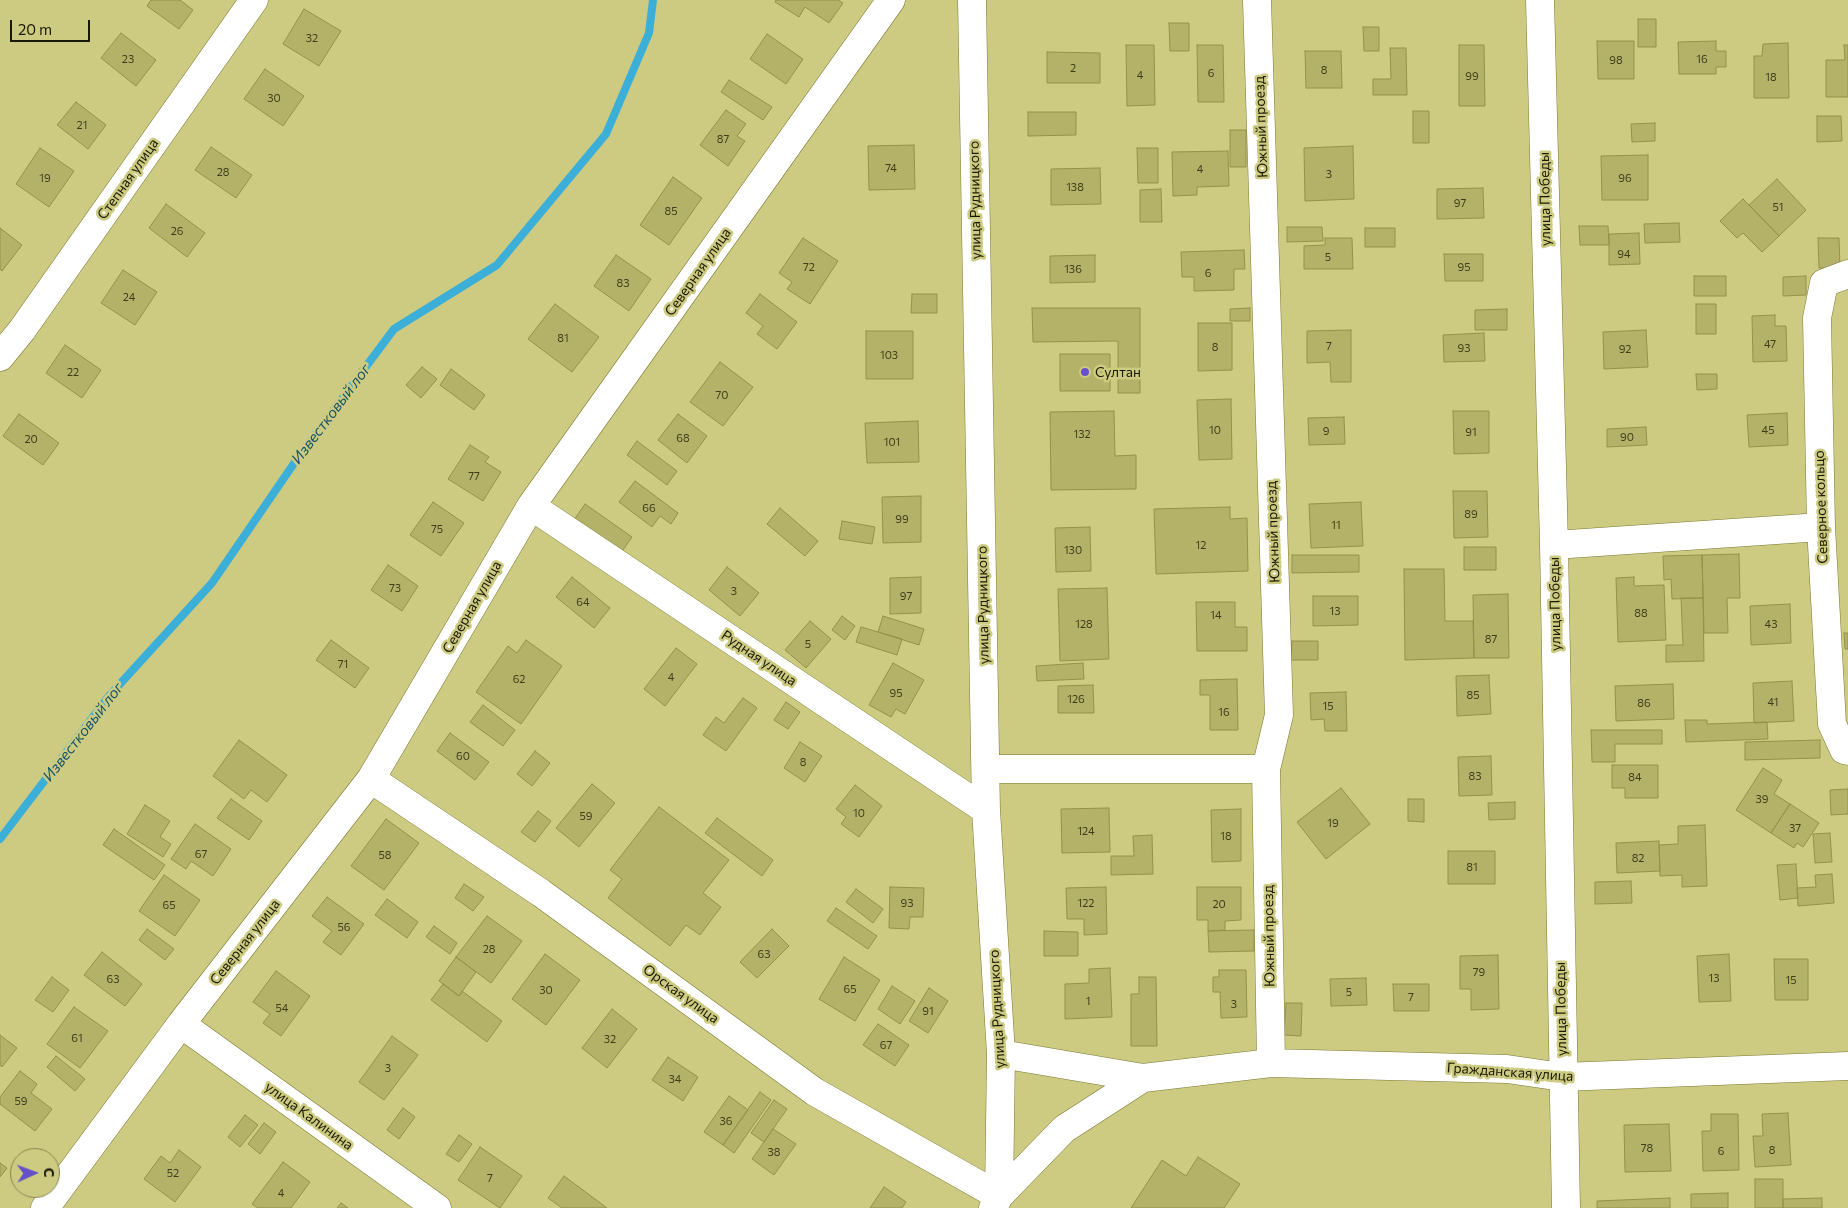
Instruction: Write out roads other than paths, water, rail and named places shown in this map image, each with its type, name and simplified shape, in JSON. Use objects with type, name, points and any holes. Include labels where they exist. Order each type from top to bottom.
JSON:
[{"type":"street","name":"Степная улица","points":[[0,357],[22,330],[254,0]]},
{"type":"street","name":"Северная улица","points":[[45,1208],[181,1024],[371,779],[531,506],[891,0]]},
{"type":"street","name":"улица Рудницкого","points":[[972,0],[986,810],[1001,1054],[996,1202]]},
{"type":"street","name":"Южный проезд","points":[[1257,0],[1279,715],[1266,770],[1271,1063]]},
{"type":"street","name":"улица Победы","points":[[1540,0],[1554,545],[1562,1078],[1566,1208]]},
{"type":"street","name":"Северное кольцо","points":[[1848,274],[1824,283],[1817,318],[1821,527],[1832,724],[1844,750],[1848,751]]},
{"type":"street","name":"Рудная улица","points":[[531,506],[986,810]]},
{"type":"street","points":[[1554,545],[1821,527]]},
{"type":"street","points":[[986,770],[1266,770]]},
{"type":"street","name":"Орская улица","points":[[371,779],[541,893],[815,1092],[996,1202]]},
{"type":"street","name":"улица Калинина","points":[[181,1024],[437,1208]]},
{"type":"street","name":"Гражданская улица","points":[[1001,1054],[1143,1078],[1271,1063],[1507,1069],[1562,1078],[1848,1066]]},
{"type":"street","name":"Гражданская улица","points":[[996,1202],[1064,1129],[1143,1078]]},
{"type":"waterway","name":"Известковый лог","points":[[0,839],[109,696],[212,583],[297,459],[394,329],[497,265],[606,134],[649,33],[653,0]]},
{"type":"place","name":"Султан","points":[[1085,372]]}]
